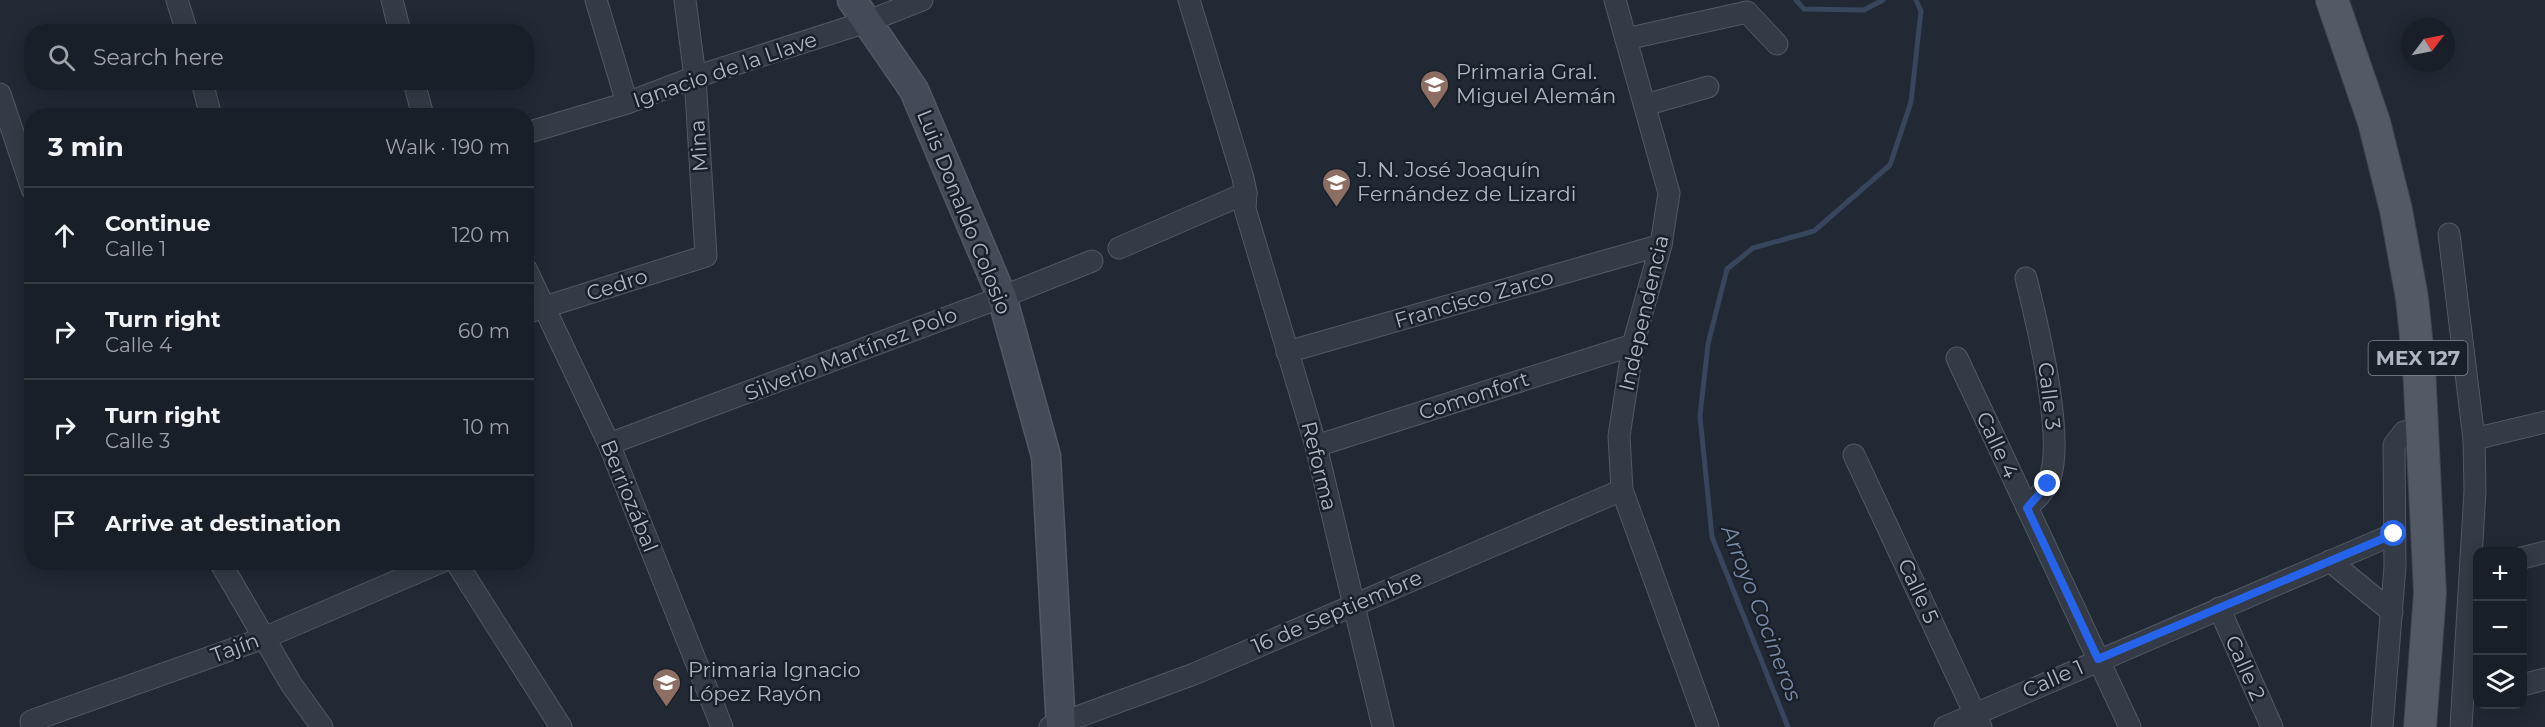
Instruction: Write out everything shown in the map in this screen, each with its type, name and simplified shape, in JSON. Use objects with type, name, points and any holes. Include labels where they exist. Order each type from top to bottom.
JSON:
[{"type":"main road","name":"MEX 127","points":[[2332,0],[2361,80],[2386,166],[2405,254],[2419,366],[2430,593],[2420,727]]},
{"type":"main road","name":"Luis Donaldo Colosio","points":[[859,11],[914,90],[1002,297],[1046,456],[1057,726]]},
{"type":"street","points":[[177,0],[184,24]]},
{"type":"street","points":[[392,0],[398,24]]},
{"type":"street","points":[[596,0],[627,103]]},
{"type":"street","name":"Mina","points":[[685,0],[695,77],[706,256]]},
{"type":"street","name":"Ignacio de la Llave","points":[[534,131],[627,103],[859,11],[922,0]]},
{"type":"street","name":"Reforma","points":[[1175,0],[1242,199]]},
{"type":"street","name":"Reforma","points":[[1190,0],[1242,199],[1316,446],[1383,727]]},
{"type":"street","name":"Independencia","points":[[1615,0],[1669,193],[1661,245],[1633,345],[1619,436],[1622,490],[1708,727]]},
{"type":"street","points":[[1626,39],[1747,12],[1777,44]]},
{"type":"street","points":[[1645,105],[1708,87]]},
{"type":"street","points":[[204,90],[209,108]]},
{"type":"street","points":[[416,90],[421,108]]},
{"type":"street","points":[[0,93],[24,165]]},
{"type":"street","points":[[1119,249],[1242,199]]},
{"type":"street","points":[[2449,234],[2474,439],[2474,547]]},
{"type":"street","name":"Francisco Zarco","points":[[1287,352],[1661,245]]},
{"type":"street","name":"Cedro","points":[[535,310],[706,256]]},
{"type":"street","name":"Silverio Martínez Polo","points":[[609,444],[1092,261]]},
{"type":"street","name":"Calle 3","points":[[2026,278],[2043,350],[2056,454],[2048,484],[2027,508]]},
{"type":"street","name":"Berriozábal","points":[[535,310],[609,444],[722,727]]},
{"type":"street","name":"Comonfort","points":[[1316,446],[1633,345]]},
{"type":"street","name":"Calle 4","points":[[1957,358],[2130,727]]},
{"type":"street","points":[[2419,366],[2464,360]]},
{"type":"street","points":[[2474,439],[2545,422]]},
{"type":"street","points":[[2382,727],[2395,567],[2394,445],[2404,432],[2422,428]]},
{"type":"street","name":"Calle 5","points":[[1854,455],[1978,720]]},
{"type":"street","name":"16 de Septiembre","points":[[1057,726],[1194,674],[1622,490]]},
{"type":"street","name":"Calle 1","points":[[1945,727],[1978,720],[2098,659],[2394,534]]},
{"type":"street","points":[[2527,557],[2545,552]]},
{"type":"street","points":[[2330,561],[2392,612]]},
{"type":"street","points":[[225,570],[291,684],[322,727]]},
{"type":"street","name":"Tajín","points":[[32,727],[31,721],[264,638],[422,570]]},
{"type":"street","points":[[461,570],[561,727]]},
{"type":"street","points":[[2461,727],[2470,698],[2473,570]]},
{"type":"street","name":"Calle 2","points":[[2219,608],[2272,727]]},
{"type":"street","points":[[2527,684],[2545,679]]},
{"type":"waterway","name":"Arroyo Cocineros","points":[[1796,0],[1804,9],[1864,10],[1883,0]]},
{"type":"waterway","name":"Arroyo Cocineros","points":[[1788,727],[1712,537],[1700,416],[1708,344],[1727,269],[1753,248],[1814,231],[1890,165],[1911,102],[1921,11],[1916,0]]},
{"type":"place","name":"Primaria Gral. Miguel Alemán","points":[[1435,110]]},
{"type":"place","name":"J. N. José Joaquín Fernández de Lizardi","points":[[1336,208]]},
{"type":"place","name":"Primaria Ignacio López Rayón","points":[[667,708]]},
{"type":"route","points":[[2048,484],[2027,508],[2098,659],[2394,534]]}]
